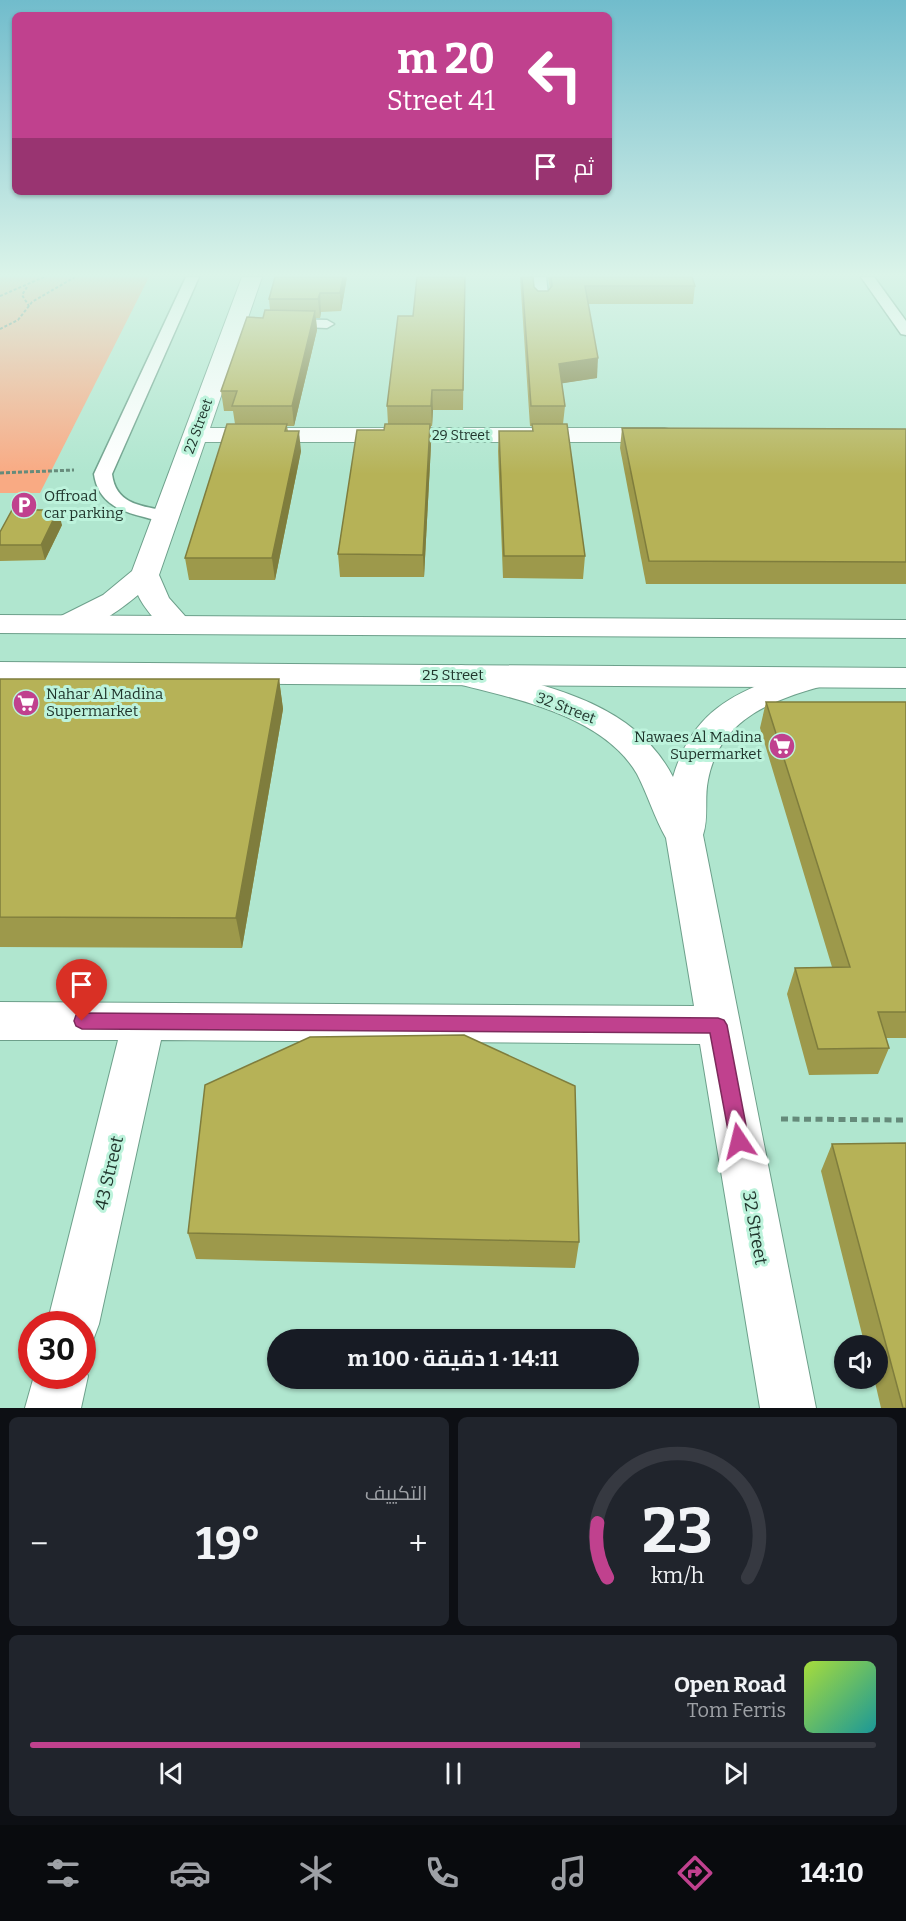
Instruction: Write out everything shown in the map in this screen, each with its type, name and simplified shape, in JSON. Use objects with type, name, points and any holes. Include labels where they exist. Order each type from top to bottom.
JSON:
[{"type":"street","name":"22 Street","points":[[145,575],[195,435],[233,343]]},
{"type":"street","name":"29 Street","points":[[195,435],[681,435]]},
{"type":"street","points":[[68,625],[113,601],[145,575],[155,601],[178,625]]},
{"type":"street","points":[[0,624],[906,629]]},
{"type":"street","name":"25 Street","points":[[0,672],[906,678]]},
{"type":"street","name":"32 Street","points":[[461,675],[579,710],[622,736],[649,765],[658,782],[669,815],[684,835]]},
{"type":"street","name":"32 Street","points":[[788,1408],[684,835],[690,812],[689,783],[692,768],[698,751],[712,729],[739,708],[762,695],[789,684],[819,677]]},
{"type":"street","points":[[0,1020],[718,1025]]},
{"type":"street","name":"43 Street","points":[[76,1311],[144,1021]]},
{"type":"street","points":[[53,1408],[58,1389]]},
{"type":"lane","points":[[163,343],[104,469],[103,481],[113,498],[137,511],[166,516]]},
{"type":"path","points":[[0,472],[104,469]]},
{"type":"path","points":[[735,1119],[906,1120]]},
{"type":"shaded area","points":[[0,343],[116,343],[40,493],[0,493]]},
{"type":"building","points":[[238,343],[307,343],[292,406],[232,406],[237,391],[221,391]]},
{"type":"building","points":[[395,343],[464,343],[463,390],[432,390],[431,406],[387,406]]},
{"type":"building","points":[[527,343],[595,343],[598,358],[559,364],[565,406],[531,406]]},
{"type":"building","points":[[227,424],[287,424],[285,431],[299,431],[272,558],[185,558]]},
{"type":"building","points":[[385,424],[430,424],[423,555],[338,554],[357,430],[384,430]]},
{"type":"building","points":[[532,424],[567,424],[585,556],[504,556],[499,431],[533,431]]},
{"type":"building","points":[[622,428],[906,429],[906,562],[649,561]]},
{"type":"building","points":[[12,510],[58,510],[41,545],[0,545],[0,532]]},
{"type":"building","points":[[0,679],[279,679],[236,918],[0,917]]},
{"type":"building","points":[[766,702],[906,702],[906,1012],[878,1012],[889,1048],[818,1049],[795,968],[850,967]]},
{"type":"building","points":[[464,1035],[575,1086],[579,1242],[188,1233],[205,1085],[310,1037]]},
{"type":"building","points":[[906,1143],[906,1408],[903,1408],[888,1352],[888,1335],[883,1335],[832,1144]]},
{"type":"place","name":"Offroad car parking","points":[[24,505]]},
{"type":"place","name":"Nahar Al Madina Supermarket","points":[[26,703]]},
{"type":"place","name":"Nawaes Al Madina Supermarket","points":[[782,746]]},
{"type":"route","points":[[82,1021],[718,1025],[739,1141]]}]
